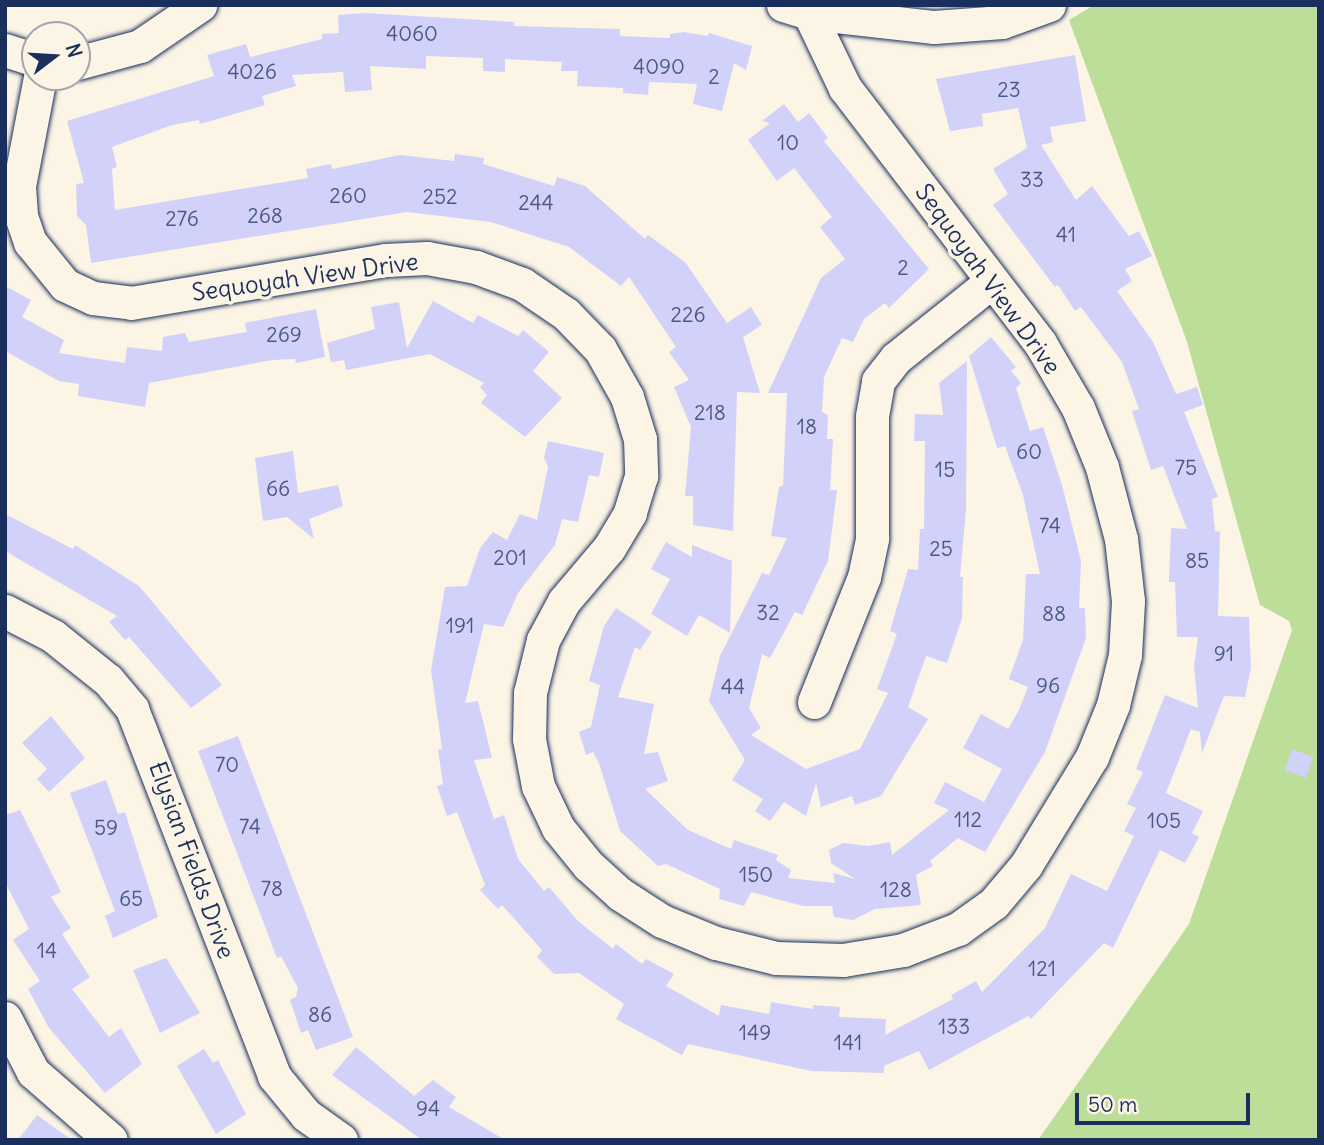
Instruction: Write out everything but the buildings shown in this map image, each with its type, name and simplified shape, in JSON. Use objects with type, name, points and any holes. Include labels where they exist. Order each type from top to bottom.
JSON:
[{"type":"street","points":[[91,60],[140,46],[200,5]]},
{"type":"street","points":[[796,9],[934,27],[1002,22],[1049,5]]},
{"type":"street","name":"Sequoyah View Drive","points":[[37,91],[19,186],[21,216],[30,242],[65,285],[93,298],[131,303],[385,260],[427,258],[476,267],[522,284],[566,314],[600,349],[627,397],[640,439],[641,476],[623,525],[565,601],[543,640],[530,693],[529,739],[538,786],[558,828],[588,865],[620,894],[662,921],[716,943],[776,958],[843,960],[903,950],[958,929],[994,903],[1026,865],[1092,757],[1113,705],[1125,655],[1128,601],[1121,540],[1102,467],[1078,408],[1040,343],[845,89],[796,9]]},
{"type":"street","points":[[814,702],[864,577],[872,538],[872,415],[878,381],[896,358],[992,281]]},
{"type":"street","name":"Elysian Fields Drive","points":[[5,611],[53,636],[107,680],[132,709],[274,1076],[306,1115],[341,1140]]},
{"type":"street","points":[[5,1018],[33,1072],[111,1140]]},
{"type":"green space","points":[[1094,5],[1319,5],[1319,1140],[1038,1140],[1189,924],[1292,630],[1289,621],[1260,605],[1187,342],[1069,20]]}]
